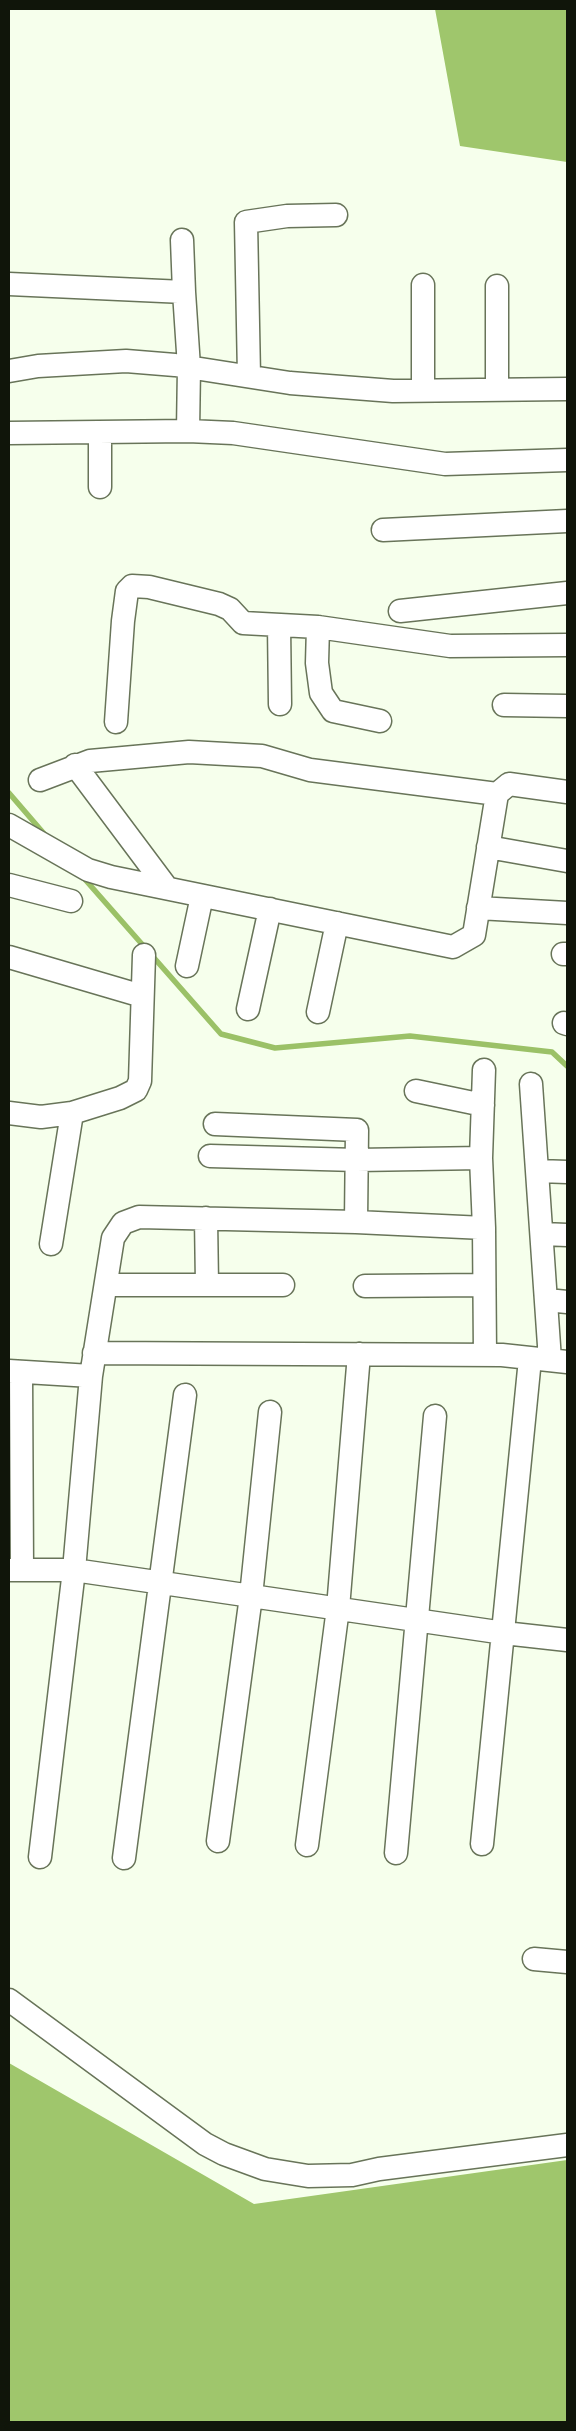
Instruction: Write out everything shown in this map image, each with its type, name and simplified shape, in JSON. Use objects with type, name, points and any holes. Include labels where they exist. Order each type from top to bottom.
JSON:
[{"type":"street","points":[[250,376],[246,222],[287,216],[336,215]]},
{"type":"street","points":[[182,240],[189,368],[188,431]]},
{"type":"street","points":[[9,284],[184,292]]},
{"type":"street","points":[[423,285],[423,390]]},
{"type":"street","points":[[497,286],[497,390]]},
{"type":"street","points":[[9,371],[38,366],[126,361],[300,384],[393,391],[567,389]]},
{"type":"street","points":[[9,433],[188,431],[234,433],[445,464],[567,460]]},
{"type":"street","points":[[100,432],[100,487]]},
{"type":"street","points":[[384,530],[567,520]]},
{"type":"street","points":[[116,722],[123,621],[127,591],[132,586],[149,587],[219,604],[230,610],[243,622],[318,628],[450,646],[567,646]]},
{"type":"street","points":[[400,611],[567,593]]},
{"type":"street","points":[[279,625],[280,704]]},
{"type":"street","points":[[318,628],[317,663],[321,693],[334,711],[380,721]]},
{"type":"street","points":[[504,705],[567,706]]},
{"type":"street","points":[[40,780],[90,761],[189,752],[231,753],[262,756],[310,770],[497,794]]},
{"type":"street","points":[[75,766],[167,888]]},
{"type":"street","points":[[9,825],[88,870],[202,896],[453,947],[474,935],[497,794],[508,784],[567,792]]},
{"type":"street","points":[[488,847],[567,861]]},
{"type":"street","points":[[9,885],[72,901]]},
{"type":"street","points":[[187,966],[202,896]]},
{"type":"street","points":[[478,908],[567,913]]},
{"type":"street","points":[[248,1010],[270,909]]},
{"type":"street","points":[[318,1012],[337,923]]},
{"type":"street","points":[[9,1113],[41,1117],[72,1113],[120,1098],[136,1090],[140,1081],[144,955]]},
{"type":"street","points":[[9,957],[142,996]]},
{"type":"street","points":[[484,1070],[480,1158],[484,1228],[485,1355]]},
{"type":"street","points":[[482,1844],[504,1634],[557,1301],[542,1234],[531,1084]]},
{"type":"street","points":[[416,1091],[482,1105]]},
{"type":"street","points":[[51,1244],[72,1113]]},
{"type":"street","points":[[215,1124],[357,1130],[356,1222]]},
{"type":"street","points":[[210,1156],[357,1160],[480,1158]]},
{"type":"street","points":[[538,1171],[567,1172]]},
{"type":"street","points":[[40,1857],[74,1570],[94,1353],[113,1238],[123,1223],[139,1217],[356,1222],[484,1228]]},
{"type":"street","points":[[206,1218],[207,1285]]},
{"type":"street","points":[[542,1234],[567,1235]]},
{"type":"street","points":[[106,1285],[283,1285]]},
{"type":"street","points":[[365,1286],[484,1285]]},
{"type":"street","points":[[94,1353],[485,1355],[549,1360]]},
{"type":"street","points":[[307,1845],[338,1608],[359,1354]]},
{"type":"street","points":[[91,1376],[15,1371],[16,1570],[74,1570],[504,1634],[567,1640]]},
{"type":"street","points":[[124,1858],[186,1395]]},
{"type":"street","points":[[218,1841],[251,1596],[270,1412]]},
{"type":"street","points":[[396,1853],[435,1416]]},
{"type":"street","points":[[534,1959],[567,1962]]},
{"type":"street","points":[[9,2000],[186,2132],[224,2154],[265,2169],[308,2176],[352,2175],[379,2169],[567,2146]]},
{"type":"green space","points":[[435,9],[567,9],[567,162],[460,146]]},
{"type":"green space","points":[[9,2063],[254,2204],[567,2160],[567,2422],[9,2422]]},
{"type":"waterway","points":[[9,793],[46,836]]},
{"type":"waterway","points":[[82,876],[221,1034],[275,1048],[410,1036],[552,1052],[567,1066]]}]
